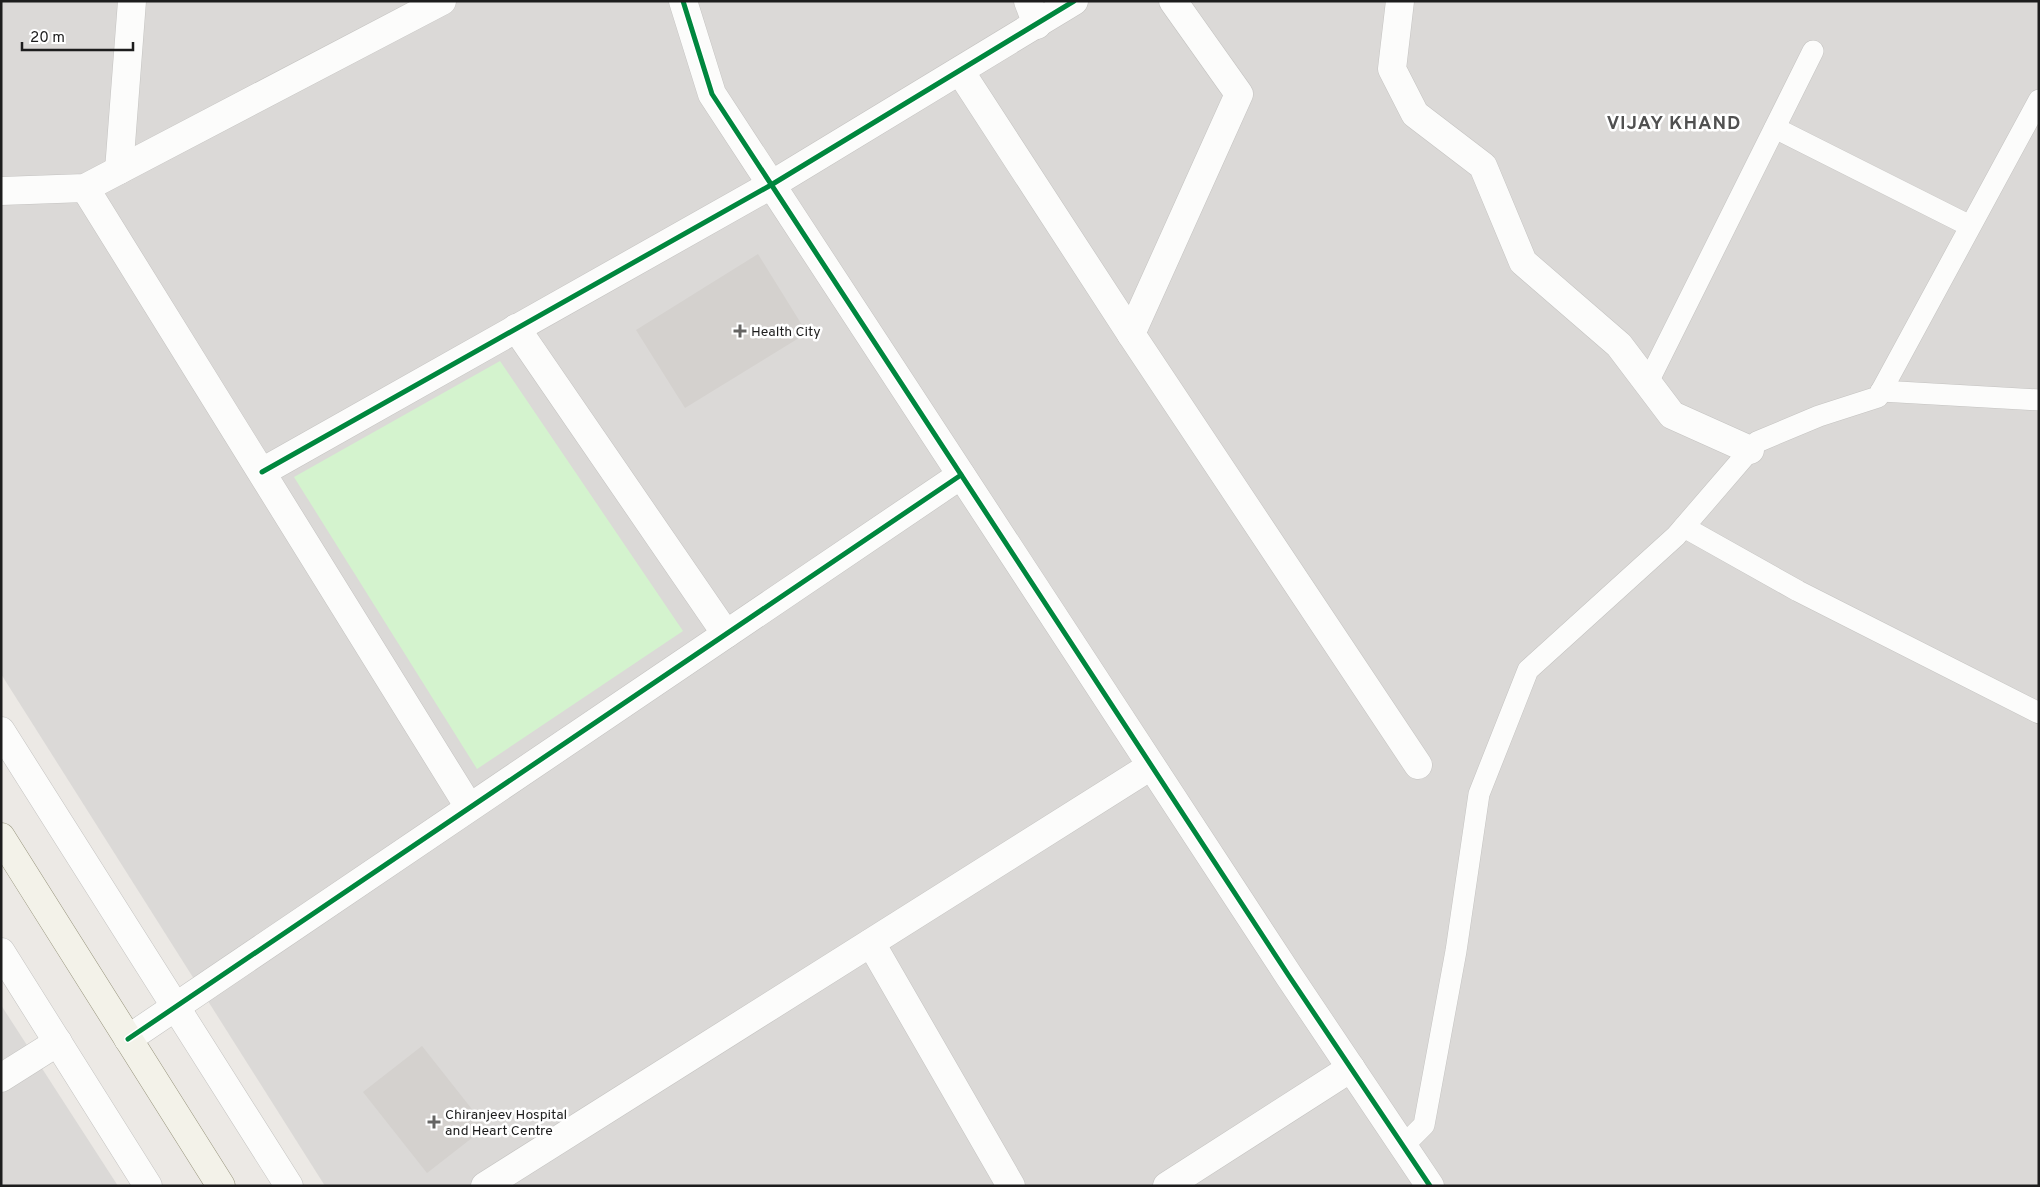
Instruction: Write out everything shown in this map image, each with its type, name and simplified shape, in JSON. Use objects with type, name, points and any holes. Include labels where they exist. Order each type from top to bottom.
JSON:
[{"type":"street","points":[[119,170],[132,1]]},
{"type":"street","points":[[1,191],[85,188],[442,1]]},
{"type":"street","points":[[683,1],[712,94],[1151,766],[1430,1186]]},
{"type":"street","points":[[262,472],[771,184],[960,71],[1033,13],[1074,1]]},
{"type":"street","points":[[1131,334],[1239,94],[1173,1]]},
{"type":"street","points":[[1400,1],[1392,68],[1415,114],[1483,166],[1523,262],[1619,345],[1672,415],[1750,450]]},
{"type":"street","points":[[960,71],[1131,334],[1418,765]]},
{"type":"street","points":[[85,188],[470,807]]},
{"type":"street","points":[[516,328],[726,634]]},
{"type":"street","points":[[128,1039],[961,475]]},
{"type":"street","points":[[1,731],[289,1186]]},
{"type":"street","points":[[485,1186],[1151,766]]},
{"type":"street","points":[[1,837],[221,1186]]},
{"type":"street","points":[[870,943],[1011,1186]]},
{"type":"street","points":[[1,952],[148,1186]]},
{"type":"street","points":[[1,1078],[58,1042]]},
{"type":"street","points":[[1167,1186],[1351,1068]]},
{"type":"lane","points":[[1648,382],[1814,51]]},
{"type":"lane","points":[[1403,1146],[1424,1125],[1456,951],[1479,794],[1528,670],[1684,527],[1757,442],[1819,416],[1878,397],[2039,100]]},
{"type":"lane","points":[[1775,128],[1970,226]]},
{"type":"lane","points":[[1881,391],[2039,400]]},
{"type":"lane","points":[[1684,527],[1798,591],[2039,713]]},
{"type":"shaded area","points":[[1,1],[2039,1],[2039,1186],[325,1186],[1,674]]},
{"type":"shaded area","points":[[1,1005],[118,1186],[1,1186]]},
{"type":"green space","points":[[500,361],[683,631],[477,769],[294,477]]},
{"type":"building","points":[[758,254],[807,333],[685,408],[636,330]]},
{"type":"building","points":[[422,1046],[486,1127],[427,1173],[363,1092]]},
{"type":"cycle path","points":[[683,1],[712,94],[1289,976],[1430,1186]]},
{"type":"cycle path","points":[[262,472],[771,185],[1074,1]]},
{"type":"cycle path","points":[[128,1039],[961,475]]},
{"type":"place","name":"Health City","points":[[740,331]]},
{"type":"place","name":"Chiranjeev Hospital and Heart Centre","points":[[434,1122]]},
{"type":"district","name":"VIJAY KHAND","points":[[1674,122]]}]
